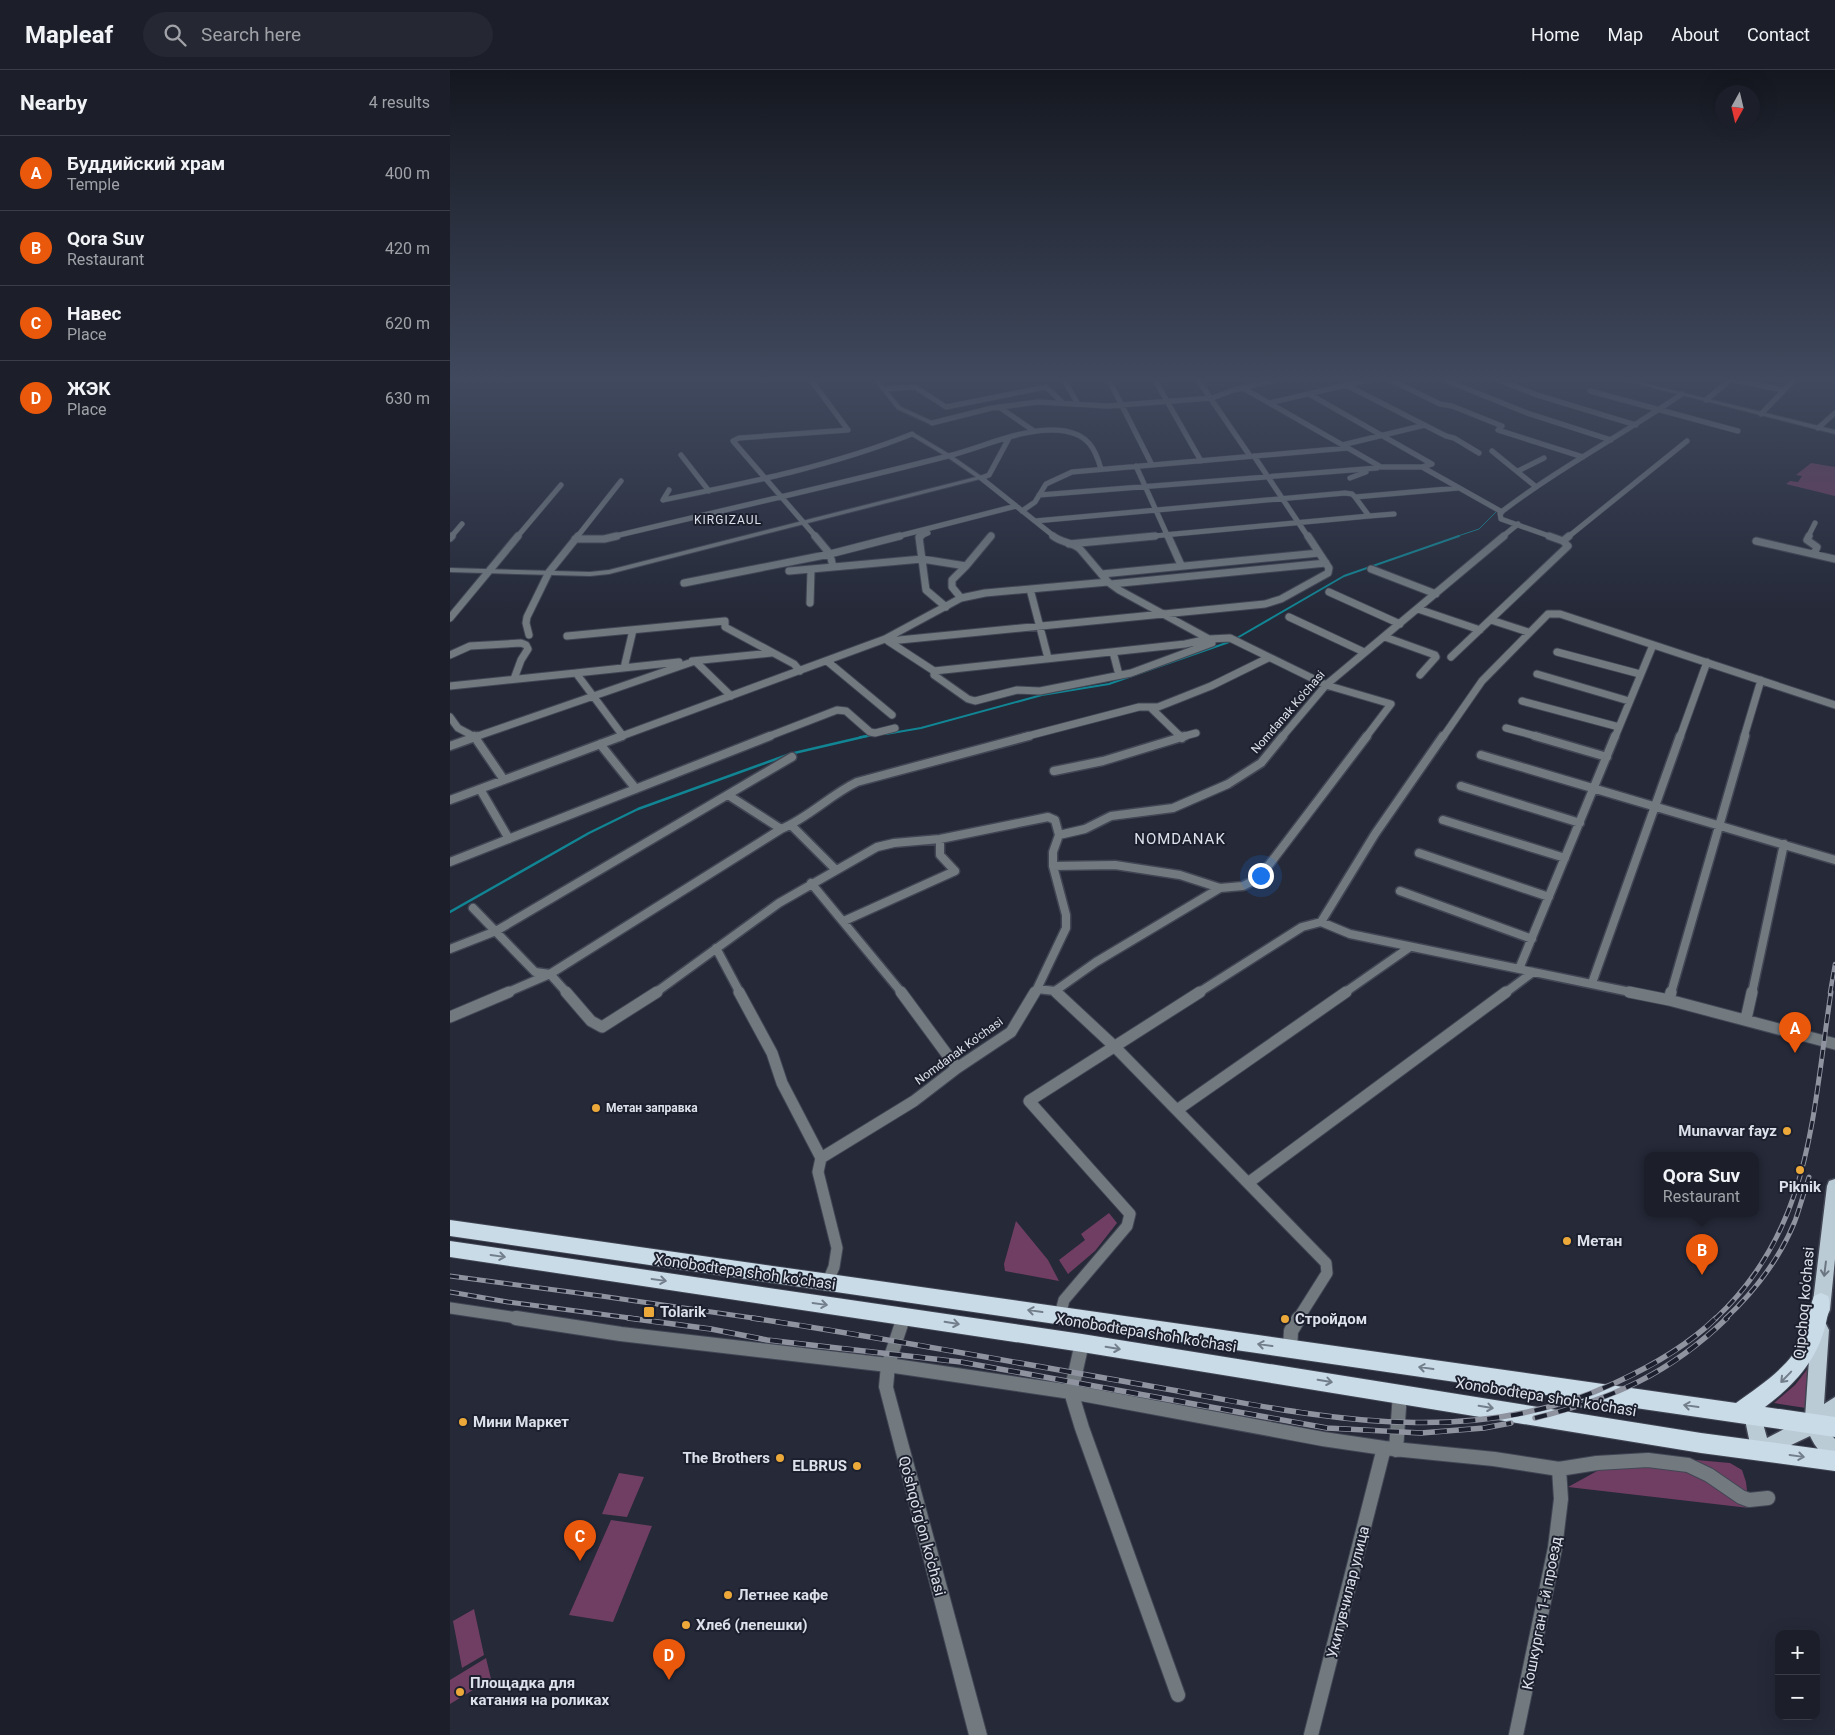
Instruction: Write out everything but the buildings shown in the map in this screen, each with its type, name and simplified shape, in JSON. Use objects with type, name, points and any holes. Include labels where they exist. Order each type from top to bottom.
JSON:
[{"type":"highway","name":"Xonobodtepa shoh ko'chasi","points":[[450,1228],[1835,1427]]},
{"type":"highway","name":"Xonobodtepa shoh ko'chasi","points":[[450,1249],[1082,1343],[1760,1451],[1835,1461]]},
{"type":"highway","points":[[1746,1414],[1778,1385],[1799,1362],[1813,1335],[1821,1302]]},
{"type":"main road","name":"Qipchoq ko'chasi","points":[[1814,1424],[1821,1302],[1835,1186]]},
{"type":"main road","points":[[1746,1414],[1760,1451],[1828,1416],[1835,1406]]},
{"type":"main road","points":[[1814,1424],[1820,1437],[1835,1453]]},
{"type":"street","points":[[683,458],[709,491]]},
{"type":"street","points":[[749,458],[830,554],[833,567]]},
{"type":"street","points":[[669,490],[663,500],[766,479],[838,458]]},
{"type":"street","points":[[575,539],[604,539],[942,458]]},
{"type":"street","points":[[951,458],[981,478],[1062,542],[1080,549],[1110,583],[1161,614],[1212,640]]},
{"type":"street","points":[[450,570],[605,573],[981,478],[989,475],[998,458]]},
{"type":"street","points":[[1098,458],[1102,469]]},
{"type":"street","points":[[1148,458],[1152,465]]},
{"type":"street","points":[[1022,511],[1035,502],[1046,484],[1064,474],[1234,458]]},
{"type":"street","points":[[887,640],[1273,603],[1328,573],[1329,568],[1253,458]]},
{"type":"street","points":[[1363,458],[1379,468]]},
{"type":"street","points":[[1039,495],[1379,468],[1422,467],[1432,464],[1422,458]]},
{"type":"street","points":[[1501,458],[1535,486]]},
{"type":"street","points":[[1518,471],[1544,458]]},
{"type":"street","points":[[1451,657],[1567,547],[1568,544],[1563,541],[1501,518],[1502,512],[1535,486],[1582,458]]},
{"type":"street","points":[[1563,541],[1667,458]]},
{"type":"street","points":[[1136,466],[1182,565]]},
{"type":"street","points":[[1422,467],[1502,512]]},
{"type":"street","points":[[1350,478],[1379,468]]},
{"type":"street","points":[[1361,474],[1367,479]]},
{"type":"street","points":[[529,635],[526,624],[527,617],[549,572],[621,481]]},
{"type":"street","points":[[450,618],[561,485]]},
{"type":"street","points":[[1355,497],[1458,488]]},
{"type":"street","points":[[1035,521],[1350,493],[1369,516]]},
{"type":"street","points":[[684,583],[830,554],[1016,506]]},
{"type":"street","points":[[1069,544],[1394,514]]},
{"type":"street","points":[[450,538],[462,524]]},
{"type":"street","name":"Nomdanak Ko'chasi","points":[[821,1158],[914,1101],[957,1068],[1011,1032],[1037,989],[1066,928],[1066,915],[1053,866],[1053,852],[1059,835],[1085,829],[1111,816],[1173,808],[1228,784],[1261,763],[1326,685],[1518,524]]},
{"type":"street","points":[[1814,554],[1816,547],[1807,540],[1815,524]]},
{"type":"street","points":[[938,531],[924,534],[920,537],[922,559],[926,590],[946,607]]},
{"type":"street","points":[[961,598],[952,587],[952,580],[991,536]]},
{"type":"street","points":[[1756,541],[1835,559]]},
{"type":"street","points":[[1102,574],[1319,552]]},
{"type":"street","points":[[789,571],[922,559],[966,566]]},
{"type":"street","points":[[450,800],[887,640],[961,598],[984,593],[1326,562]]},
{"type":"street","points":[[1371,569],[1436,594]]},
{"type":"street","points":[[810,602],[811,570]]},
{"type":"street","points":[[1030,589],[1048,658]]},
{"type":"street","points":[[1329,592],[1400,624]]},
{"type":"street","points":[[1418,609],[1480,630]]},
{"type":"street","points":[[1321,922],[1375,834],[1482,681],[1545,615],[1555,613],[1835,705]]},
{"type":"street","points":[[1288,617],[1364,652]]},
{"type":"street","points":[[1491,620],[1528,632]]},
{"type":"street","points":[[567,636],[724,621],[725,627],[794,664],[800,671]]},
{"type":"street","points":[[624,668],[633,630]]},
{"type":"street","points":[[1385,637],[1435,655],[1436,657],[1420,675]]},
{"type":"street","points":[[934,671],[1226,638],[1326,685],[1390,702],[1391,706],[1259,878],[1243,886],[1220,888],[1180,875],[1115,864],[1053,866]]},
{"type":"street","points":[[887,640],[934,671],[934,675],[968,699],[976,701],[1017,690],[1040,691],[1131,673],[1212,643],[1212,640]]},
{"type":"street","points":[[450,655],[470,646],[521,643],[526,645],[528,649],[521,660],[514,679]]},
{"type":"street","points":[[1519,969],[1653,645]]},
{"type":"street","points":[[1113,652],[1119,675]]},
{"type":"street","points":[[1557,652],[1640,674]]},
{"type":"street","points":[[450,686],[771,653]]},
{"type":"street","points":[[450,1017],[550,974],[781,829],[791,825],[839,791],[862,781],[1139,707],[1151,708],[1211,686],[1268,658]]},
{"type":"street","points":[[450,746],[695,661]]},
{"type":"street","points":[[695,661],[732,696]]},
{"type":"street","points":[[827,661],[892,715]]},
{"type":"street","points":[[1592,983],[1707,662]]},
{"type":"street","points":[[576,673],[623,736]]},
{"type":"street","points":[[1537,674],[1629,701]]},
{"type":"street","points":[[1669,1000],[1761,680]]},
{"type":"street","points":[[1522,701],[1619,727]]},
{"type":"street","points":[[1151,708],[1182,738]]},
{"type":"street","points":[[450,862],[837,710],[846,711],[870,732],[875,733],[895,728]]},
{"type":"street","points":[[450,717],[458,728],[475,738],[504,780]]},
{"type":"street","points":[[1506,728],[1607,757]]},
{"type":"street","points":[[1054,772],[1103,761],[1196,733]]},
{"type":"street","points":[[600,744],[636,789]]},
{"type":"street","points":[[1480,755],[1719,824],[1835,860]]},
{"type":"street","points":[[450,949],[496,931],[792,757]]},
{"type":"street","points":[[1461,786],[1580,823]]},
{"type":"street","points":[[480,789],[509,839]]},
{"type":"street","points":[[728,795],[781,829]]},
{"type":"street","points":[[473,908],[535,972],[538,974],[550,974],[591,1021],[602,1027],[651,996],[778,903],[810,883],[877,847],[894,843],[940,839],[1048,817],[1055,820],[1059,835]]},
{"type":"street","points":[[1443,820],[1565,858]]},
{"type":"street","points":[[791,825],[836,869]]},
{"type":"street","points":[[844,921],[955,871],[940,855],[940,839]]},
{"type":"street","points":[[1746,1019],[1784,844]]},
{"type":"street","points":[[1419,853],[1549,897]]},
{"type":"street","points":[[810,883],[844,921],[917,1011],[957,1068]]},
{"type":"street","points":[[1055,991],[1096,962],[1220,888]]},
{"type":"street","points":[[1400,891],[1532,939]]},
{"type":"street","points":[[1060,1315],[1064,1300],[1127,1226],[1130,1214],[1029,1100],[1302,927],[1321,922],[1350,934],[1410,948],[1592,983],[1669,1000],[1835,1044]]},
{"type":"street","points":[[716,948],[772,1054],[782,1083],[821,1158],[818,1172],[837,1248],[834,1267],[828,1281]]},
{"type":"street","points":[[1177,1110],[1410,948]]},
{"type":"street","points":[[1248,1183],[1533,972]]},
{"type":"street","points":[[1037,989],[1055,991],[1115,1047],[1326,1263],[1327,1273],[1291,1331],[1290,1349]]},
{"type":"street","points":[[450,1308],[630,1335],[888,1365],[1071,1392],[1323,1439],[1390,1449],[1494,1459],[1559,1469],[1597,1463],[1648,1460],[1688,1465],[1709,1475],[1741,1498],[1749,1500],[1768,1498]]},
{"type":"street","name":"Qo'shqo'rg'on ko'chasi","points":[[904,1316],[888,1365],[886,1387],[978,1735]]},
{"type":"street","points":[[1082,1343],[1071,1392],[1082,1428],[1178,1696]]},
{"type":"street","name":"Укитувчилар улица","points":[[1311,1735],[1390,1449],[1400,1393]]},
{"type":"street","name":"Кошкурган 1-й проезд","points":[[1516,1735],[1559,1523],[1561,1490],[1559,1469]]},
{"type":"shaded area","points":[[1811,463],[1835,467],[1835,496],[1786,484],[1790,481],[1798,482],[1802,476],[1796,475]]},
{"type":"shaded area","points":[[1109,1213],[1117,1223],[1095,1251],[1068,1274],[1059,1260],[1085,1240],[1081,1234]]},
{"type":"shaded area","points":[[1016,1221],[1048,1260],[1059,1281],[1005,1271],[1004,1264]]},
{"type":"shaded area","points":[[1809,1367],[1806,1408],[1774,1403],[1795,1385]]},
{"type":"shaded area","points":[[1628,1454],[1730,1463],[1742,1470],[1746,1482],[1749,1508],[1568,1487]]},
{"type":"shaded area","points":[[619,1473],[644,1477],[627,1517],[602,1514]]},
{"type":"shaded area","points":[[611,1520],[652,1526],[613,1622],[569,1615]]},
{"type":"shaded area","points":[[474,1609],[484,1655],[462,1668],[453,1621]]},
{"type":"shaded area","name":"Площадка для катания на роликах","points":[[486,1658],[491,1679],[450,1704],[450,1680]]},
{"type":"waterway","points":[[1455,537],[1479,529],[1496,512]]},
{"type":"waterway","points":[[1237,638],[1344,576],[1459,536]]},
{"type":"waterway","points":[[886,734],[921,728],[1042,695],[1109,684],[1232,641]]},
{"type":"waterway","points":[[866,736],[875,735]]},
{"type":"waterway","points":[[450,912],[589,833],[638,809],[790,754],[866,736]]},
{"type":"waterway","points":[[860,737],[866,736]]},
{"type":"railway","points":[[1830,993],[1835,964]]},
{"type":"railway","points":[[1715,1318],[1747,1284],[1771,1247],[1789,1208],[1802,1168],[1812,1126],[1831,992]]},
{"type":"railway","points":[[1725,1319],[1756,1286],[1782,1248],[1795,1221],[1809,1177]]},
{"type":"railway","points":[[450,1276],[760,1319]]},
{"type":"railway","points":[[450,1292],[508,1302],[638,1319]]},
{"type":"railway","points":[[628,1318],[711,1329],[767,1340],[961,1362],[1327,1428],[1421,1433],[1484,1428],[1511,1423]]},
{"type":"railway","points":[[752,1318],[895,1341],[1315,1415],[1376,1421],[1436,1422],[1496,1418],[1556,1405],[1615,1383],[1642,1370],[1693,1338],[1715,1318]]},
{"type":"railway","points":[[1535,1418],[1589,1402],[1638,1382],[1683,1355],[1727,1318]]},
{"type":"place","name":"Буддийский храм","points":[[1795,1053]]},
{"type":"place","name":"Метан заправка","points":[[596,1108]]},
{"type":"place","name":"Munavvar fayz","points":[[1787,1131]]},
{"type":"place","name":"Piknik","points":[[1800,1170]]},
{"type":"place","name":"Метан","points":[[1567,1241]]},
{"type":"place","name":"Qora Suv","points":[[1702,1275]]},
{"type":"place","name":"Tolarik","points":[[649,1312]]},
{"type":"place","name":"Стройдом","points":[[1285,1319]]},
{"type":"place","name":"Мини Маркет","points":[[463,1422]]},
{"type":"place","name":"The Brothers","points":[[780,1458]]},
{"type":"place","name":"ELBRUS","points":[[857,1466]]},
{"type":"place","name":"Навес","points":[[580,1561]]},
{"type":"place","name":"Летнее кафе","points":[[728,1595]]},
{"type":"place","name":"Хлеб (лепешки)","points":[[686,1625]]},
{"type":"place","name":"ЖЭК","points":[[669,1680]]},
{"type":"place","name":"Площадка для катания на роликах","points":[[460,1692]]},
{"type":"district","name":"KIRGIZAUL","points":[[728,520]]},
{"type":"district","name":"NOMDANAK","points":[[1180,839]]}]
